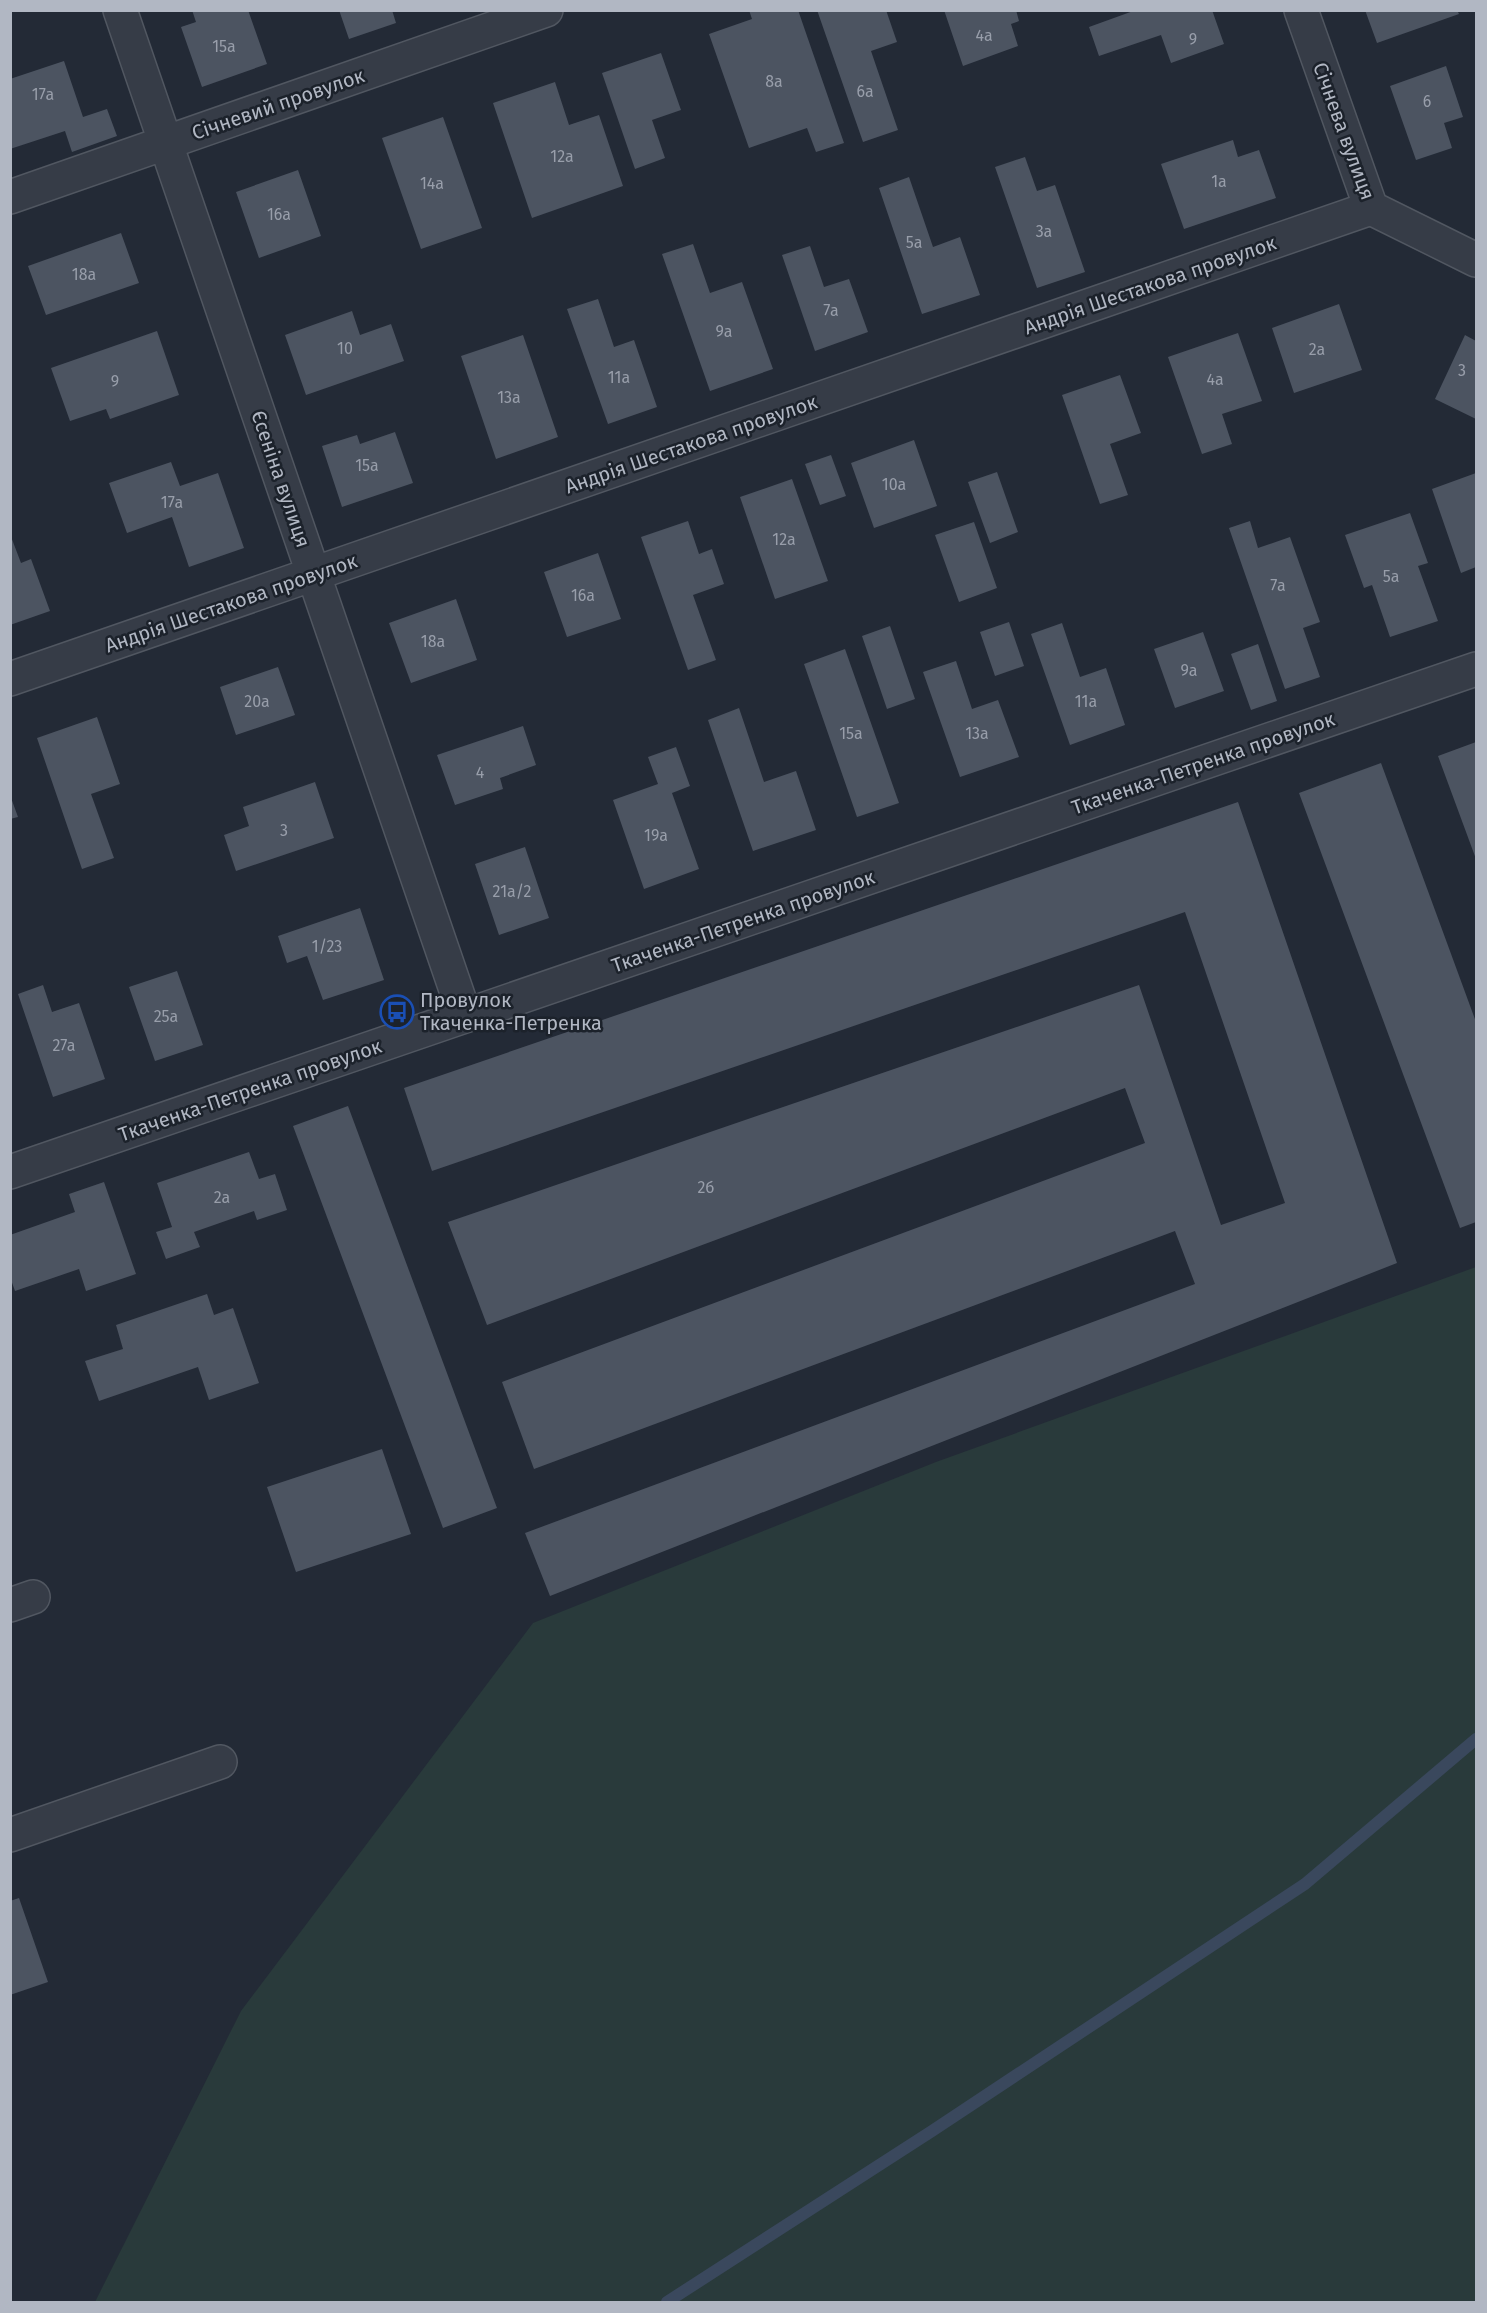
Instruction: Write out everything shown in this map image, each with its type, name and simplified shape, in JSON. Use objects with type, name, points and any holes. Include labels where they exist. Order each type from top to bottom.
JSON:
[{"type":"street","name":"Єсеніна вулиця","points":[[120,10],[465,1016]]},
{"type":"street","name":"Січневий провулок","points":[[10,197],[546,10]]},
{"type":"street","name":"Січнева вулиця","points":[[1301,10],[1371,208],[1476,260]]},
{"type":"street","name":"Андрія Шестакова провулок","points":[[10,679],[1371,208]]},
{"type":"street","name":"Ткаченка-Петренка провулок","points":[[10,1172],[1476,669]]},
{"type":"street","points":[[10,1835],[219,1762]]},
{"type":"shaded area","points":[[1476,1267],[1476,2302],[95,2302],[241,2011],[533,1623],[936,1462]]},
{"type":"building","points":[[192,10],[248,10],[267,64],[202,87],[181,27],[196,22]]},
{"type":"building","points":[[339,10],[392,10],[396,23],[349,39]]},
{"type":"building","points":[[749,10],[798,10],[844,143],[816,152],[807,128],[749,148],[709,34],[752,19]]},
{"type":"building","points":[[817,10],[886,10],[897,42],[871,51],[898,130],[863,142]]},
{"type":"building","points":[[944,10],[1016,10],[1019,21],[1011,24],[1018,46],[963,66]]},
{"type":"building","points":[[1136,10],[1212,10],[1224,44],[1171,63],[1161,35],[1099,56],[1089,27]]},
{"type":"building","points":[[1365,10],[1457,10],[1459,14],[1377,43]]},
{"type":"building","points":[[661,53],[681,110],[652,120],[665,158],[635,169],[602,73]]},
{"type":"building","points":[[64,61],[83,117],[107,109],[117,136],[72,152],[65,131],[10,149],[10,79]]},
{"type":"building","points":[[1446,66],[1463,117],[1444,123],[1452,148],[1416,160],[1390,86]]},
{"type":"building","points":[[555,82],[569,125],[599,115],[623,186],[532,218],[493,103]]},
{"type":"building","points":[[443,117],[482,228],[421,249],[382,138]]},
{"type":"building","points":[[1233,140],[1238,157],[1259,150],[1276,198],[1184,229],[1161,164]]},
{"type":"building","points":[[1025,157],[1037,191],[1055,185],[1085,272],[1037,288],[995,167]]},
{"type":"building","points":[[298,170],[321,236],[259,258],[236,192]]},
{"type":"building","points":[[909,177],[933,247],[960,237],[980,295],[922,314],[879,188]]},
{"type":"building","points":[[121,233],[139,283],[46,315],[28,266]]},
{"type":"building","points":[[693,244],[710,293],[742,282],[773,369],[710,391],[662,254]]},
{"type":"building","points":[[810,246],[824,287],[849,279],[868,332],[815,351],[782,255]]},
{"type":"building","points":[[598,299],[614,347],[634,340],[657,407],[608,424],[567,309]]},
{"type":"building","points":[[1339,304],[1362,370],[1294,393],[1272,328]]},
{"type":"building","points":[[352,311],[360,335],[391,324],[404,361],[306,395],[285,335]]},
{"type":"building","points":[[157,331],[179,395],[110,419],[106,409],[70,421],[51,368]]},
{"type":"building","points":[[1238,333],[1262,401],[1222,414],[1232,444],[1202,454],[1168,357]]},
{"type":"building","points":[[523,335],[558,437],[496,459],[461,356]]},
{"type":"building","points":[[1465,335],[1476,341],[1476,419],[1435,399]]},
{"type":"building","points":[[1120,375],[1141,433],[1110,444],[1128,495],[1100,504],[1062,395]]},
{"type":"building","points":[[395,432],[413,483],[342,507],[322,446],[357,435],[360,444]]},
{"type":"building","points":[[914,440],[937,506],[874,528],[851,463]]},
{"type":"building","points":[[831,455],[846,496],[820,505],[805,464]]},
{"type":"building","points":[[171,462],[180,486],[218,473],[244,548],[189,567],[172,517],[127,533],[109,483]]},
{"type":"building","points":[[997,472],[1018,532],[990,543],[968,482]]},
{"type":"building","points":[[1476,473],[1476,567],[1461,573],[1432,489]]},
{"type":"building","points":[[792,479],[828,581],[775,599],[740,497]]},
{"type":"building","points":[[1410,513],[1428,563],[1418,566],[1438,621],[1390,637],[1372,585],[1364,588],[1345,535]]},
{"type":"building","points":[[688,521],[699,554],[712,549],[724,584],[693,595],[716,660],[688,670],[641,537]]},
{"type":"building","points":[[1250,521],[1258,548],[1290,537],[1320,622],[1303,628],[1320,677],[1285,689],[1229,528]]},
{"type":"building","points":[[974,522],[997,588],[959,602],[935,535]]},
{"type":"building","points":[[10,534],[21,563],[31,559],[50,611],[10,625]]},
{"type":"building","points":[[598,553],[621,619],[567,637],[544,572]]},
{"type":"building","points":[[456,599],[477,660],[411,683],[389,623]]},
{"type":"building","points":[[1009,622],[1024,666],[995,676],[980,632]]},
{"type":"building","points":[[1062,623],[1080,677],[1106,668],[1125,725],[1070,745],[1031,634]]},
{"type":"building","points":[[890,626],[915,699],[887,709],[862,636]]},
{"type":"building","points":[[1203,632],[1224,691],[1175,708],[1154,649]]},
{"type":"building","points":[[1258,644],[1277,701],[1251,710],[1231,654]]},
{"type":"building","points":[[845,649],[899,803],[857,817],[804,664]]},
{"type":"building","points":[[956,661],[972,709],[998,700],[1019,757],[960,777],[923,672]]},
{"type":"building","points":[[278,667],[295,715],[236,735],[220,687]]},
{"type":"building","points":[[739,708],[764,782],[796,771],[816,830],[753,851],[708,720]]},
{"type":"building","points":[[97,717],[120,784],[91,794],[114,858],[82,869],[37,738]]},
{"type":"building","points":[[523,726],[536,765],[500,778],[503,789],[455,805],[437,755]]},
{"type":"building","points":[[1476,742],[1476,859],[1438,756]]},
{"type":"building","points":[[676,747],[690,786],[672,793],[699,869],[644,889],[613,800],[658,784],[648,757]]},
{"type":"building","points":[[1381,763],[1476,1022],[1476,1222],[1460,1228],[1299,793]]},
{"type":"building","points":[[315,782],[334,838],[236,871],[224,835],[249,826],[243,807]]},
{"type":"building","points":[[10,795],[18,817],[10,819]]},
{"type":"building","points":[[1238,802],[1397,1263],[550,1596],[525,1533],[1195,1284],[1175,1231],[534,1469],[502,1382],[1145,1143],[1125,1088],[487,1325],[448,1222],[1139,985],[1221,1225],[1285,1203],[1185,912],[432,1171],[404,1088]]},
{"type":"building","points":[[525,847],[549,918],[499,935],[475,864]]},
{"type":"building","points":[[360,908],[384,980],[323,1000],[307,956],[287,963],[278,936]]},
{"type":"building","points":[[177,971],[203,1045],[155,1061],[129,987]]},
{"type":"building","points":[[43,985],[52,1012],[79,1003],[105,1079],[53,1097],[18,994]]},
{"type":"building","points":[[348,1106],[497,1508],[443,1528],[293,1126]]},
{"type":"building","points":[[249,1152],[259,1179],[275,1174],[287,1210],[257,1220],[254,1211],[194,1232],[200,1247],[166,1259],[156,1232],[172,1227],[157,1183]]},
{"type":"building","points":[[104,1182],[136,1274],[86,1291],[79,1269],[15,1291],[10,1277],[10,1235],[75,1212],[69,1194]]},
{"type":"building","points":[[207,1294],[214,1315],[233,1308],[259,1383],[209,1400],[198,1367],[99,1401],[85,1361],[123,1349],[116,1325]]},
{"type":"building","points":[[382,1449],[411,1534],[296,1572],[267,1487]]},
{"type":"building","points":[[19,1898],[48,1982],[10,1995],[10,1901]]},
{"type":"waterway","points":[[667,2302],[932,2131],[1305,1884],[1476,1739]]},
{"type":"place","name":"Провулок Ткаченка-Петренка","points":[[397,1012]]}]
